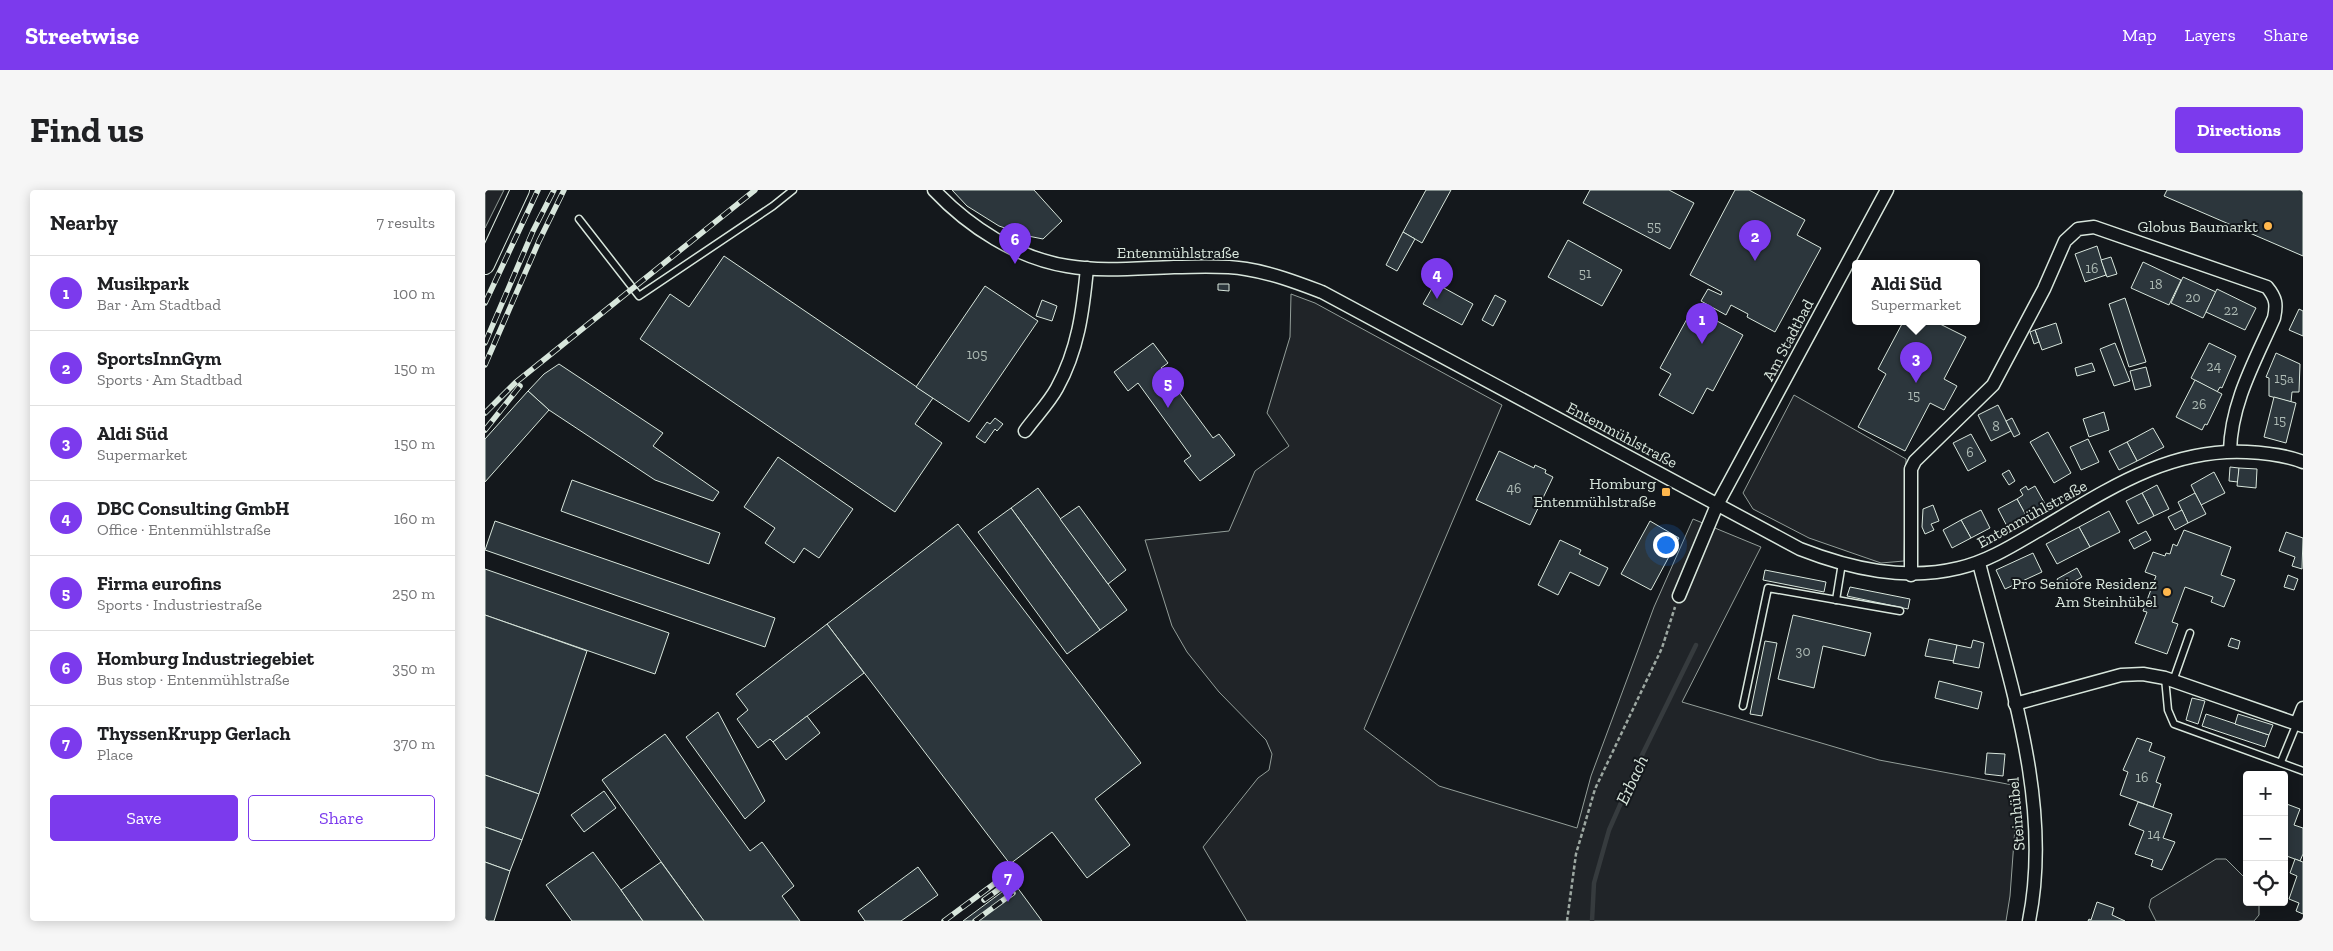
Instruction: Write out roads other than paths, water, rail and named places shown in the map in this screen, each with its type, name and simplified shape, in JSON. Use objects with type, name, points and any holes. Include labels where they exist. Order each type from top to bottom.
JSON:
[{"type":"street","points":[[485,265],[520,190]]},
{"type":"street","name":"Entenmühlstraße","points":[[935,190],[966,219],[995,240],[1027,255],[1052,263],[1087,268],[1215,267],[1246,269],[1286,279],[1322,292],[1800,549],[1842,563],[1886,573],[1911,575],[1935,573],[1979,563],[2146,470],[2183,457],[2230,451],[2261,453],[2303,462]]},
{"type":"street","name":"Am Stadtbad","points":[[1679,596],[1717,505],[1887,190]]},
{"type":"street","points":[[1911,575],[1911,469],[1915,461],[1993,385],[2043,289],[2065,241],[2078,229],[2094,227],[2267,287],[2275,297],[2276,308],[2274,318],[2236,403],[2230,431],[2230,451]]},
{"type":"street","points":[[1025,431],[1057,389],[1074,350],[1082,320],[1087,268]]},
{"type":"street","name":"Steinhübel","points":[[1979,563],[2015,704],[2028,767],[2037,834],[2036,871],[2029,921]]},
{"type":"street","points":[[2015,704],[2121,675],[2143,674],[2169,679],[2300,725],[2303,708]]},
{"type":"lane","points":[[579,219],[639,296],[773,206],[793,190]]},
{"type":"lane","points":[[1836,600],[1842,563]]},
{"type":"lane","points":[[1743,706],[1768,588],[1900,610]]},
{"type":"lane","points":[[2190,633],[2169,679],[2168,710],[2174,724],[2303,771]]},
{"type":"lane","points":[[2281,762],[2300,725]]},
{"type":"waterway","name":"Erbach","points":[[1592,921],[1594,883],[1609,830],[1643,753],[1696,645]]},
{"type":"railway","points":[[485,303],[538,190]]},
{"type":"railway","points":[[485,343],[533,231],[554,190]]},
{"type":"railway","points":[[485,365],[539,241],[564,190]]},
{"type":"railway","points":[[485,413],[515,383],[755,190]]},
{"type":"railway","points":[[485,430],[520,386]]},
{"type":"railway","points":[[944,921],[1002,878]]},
{"type":"railway","points":[[984,900],[1006,884]]},
{"type":"railway","points":[[975,921],[1013,893]]},
{"type":"place","name":"Globus Baumarkt","points":[[2268,226]]},
{"type":"place","name":"SportsInnGym","points":[[1755,261]]},
{"type":"place","name":"Homburg Industriegebiet","points":[[1015,264]]},
{"type":"place","name":"DBC Consulting GmbH","points":[[1437,299]]},
{"type":"place","name":"Musikpark","points":[[1702,344]]},
{"type":"place","name":"Aldi Süd","points":[[1916,383]]},
{"type":"place","name":"Firma eurofins","points":[[1168,408]]},
{"type":"place","name":"Homburg Entenmühlstraße","points":[[1666,492]]},
{"type":"place","name":"Pro Seniore Residenz Am Steinhübel","points":[[2167,592]]},
{"type":"place","name":"ThyssenKrupp Gerlach","points":[[1008,902]]}]
